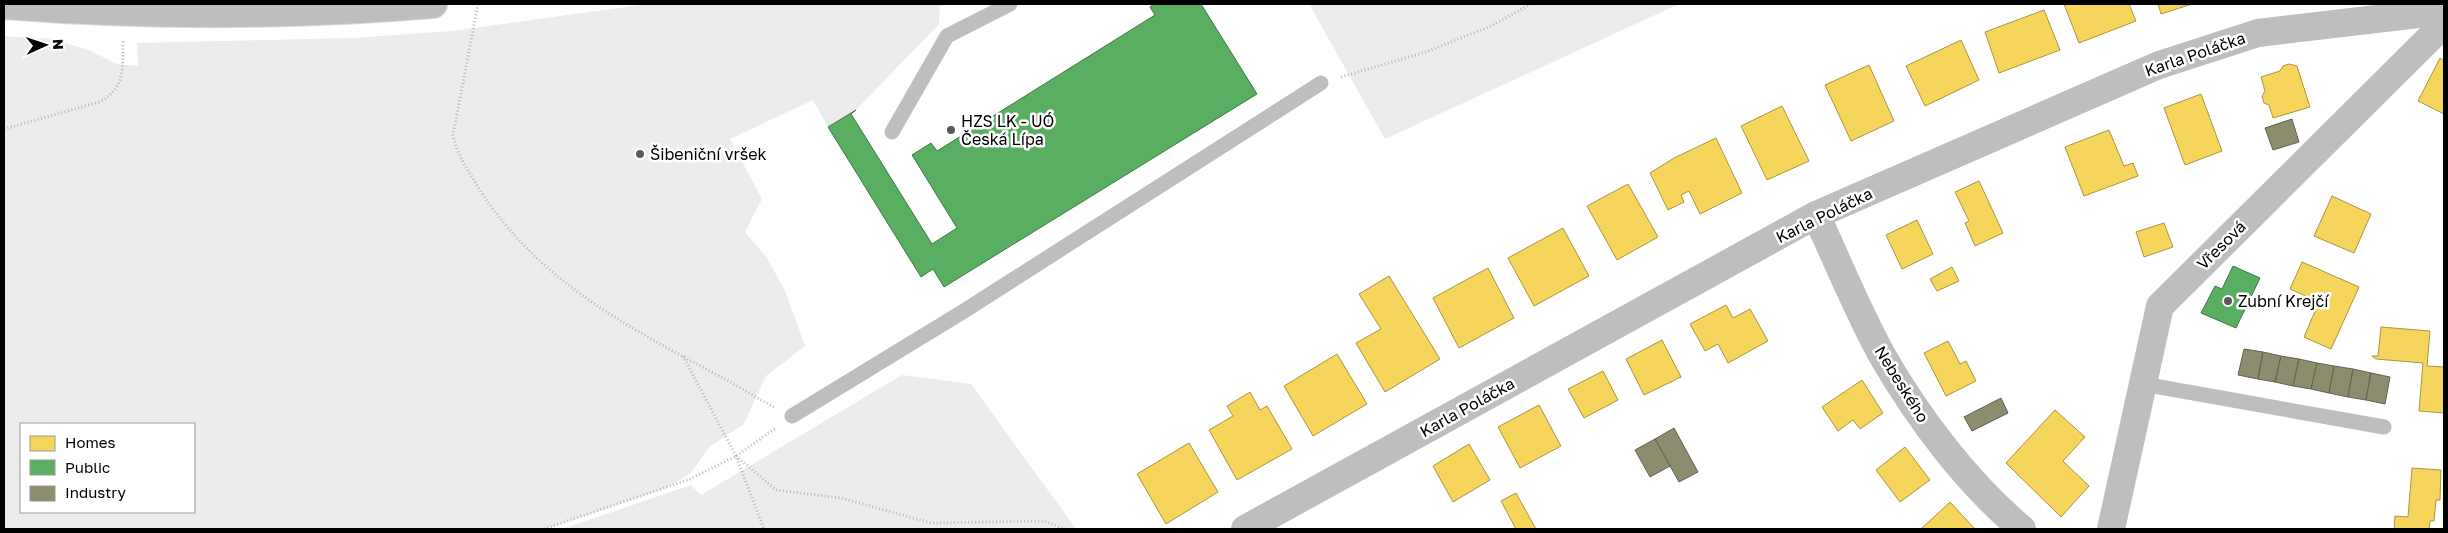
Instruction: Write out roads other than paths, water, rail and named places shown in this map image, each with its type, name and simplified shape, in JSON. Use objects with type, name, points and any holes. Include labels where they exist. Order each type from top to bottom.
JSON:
[{"type":"street","points":[[4,5],[123,11],[290,12],[433,4]]},
{"type":"street","name":"Karla Poláčka","points":[[1244,529],[1816,215],[2158,65],[2258,33],[2444,11]]},
{"type":"street","name":"Vřesová","points":[[2111,529],[2160,306],[2444,24]]},
{"type":"street","name":"Nebeského","points":[[1816,215],[1883,357],[1922,417],[1967,474],[2022,529]]},
{"type":"lane","points":[[892,132],[947,36],[1010,4]]},
{"type":"lane","points":[[792,416],[964,311],[1321,83]]},
{"type":"lane","points":[[2143,384],[2384,427]]},
{"type":"place","name":"HZS LK - UÓ Česká Lípa","points":[[951,130]]},
{"type":"place","name":"Šibeniční vršek","points":[[640,154]]},
{"type":"place","name":"Zubní Krejčí","points":[[2228,301]]}]
